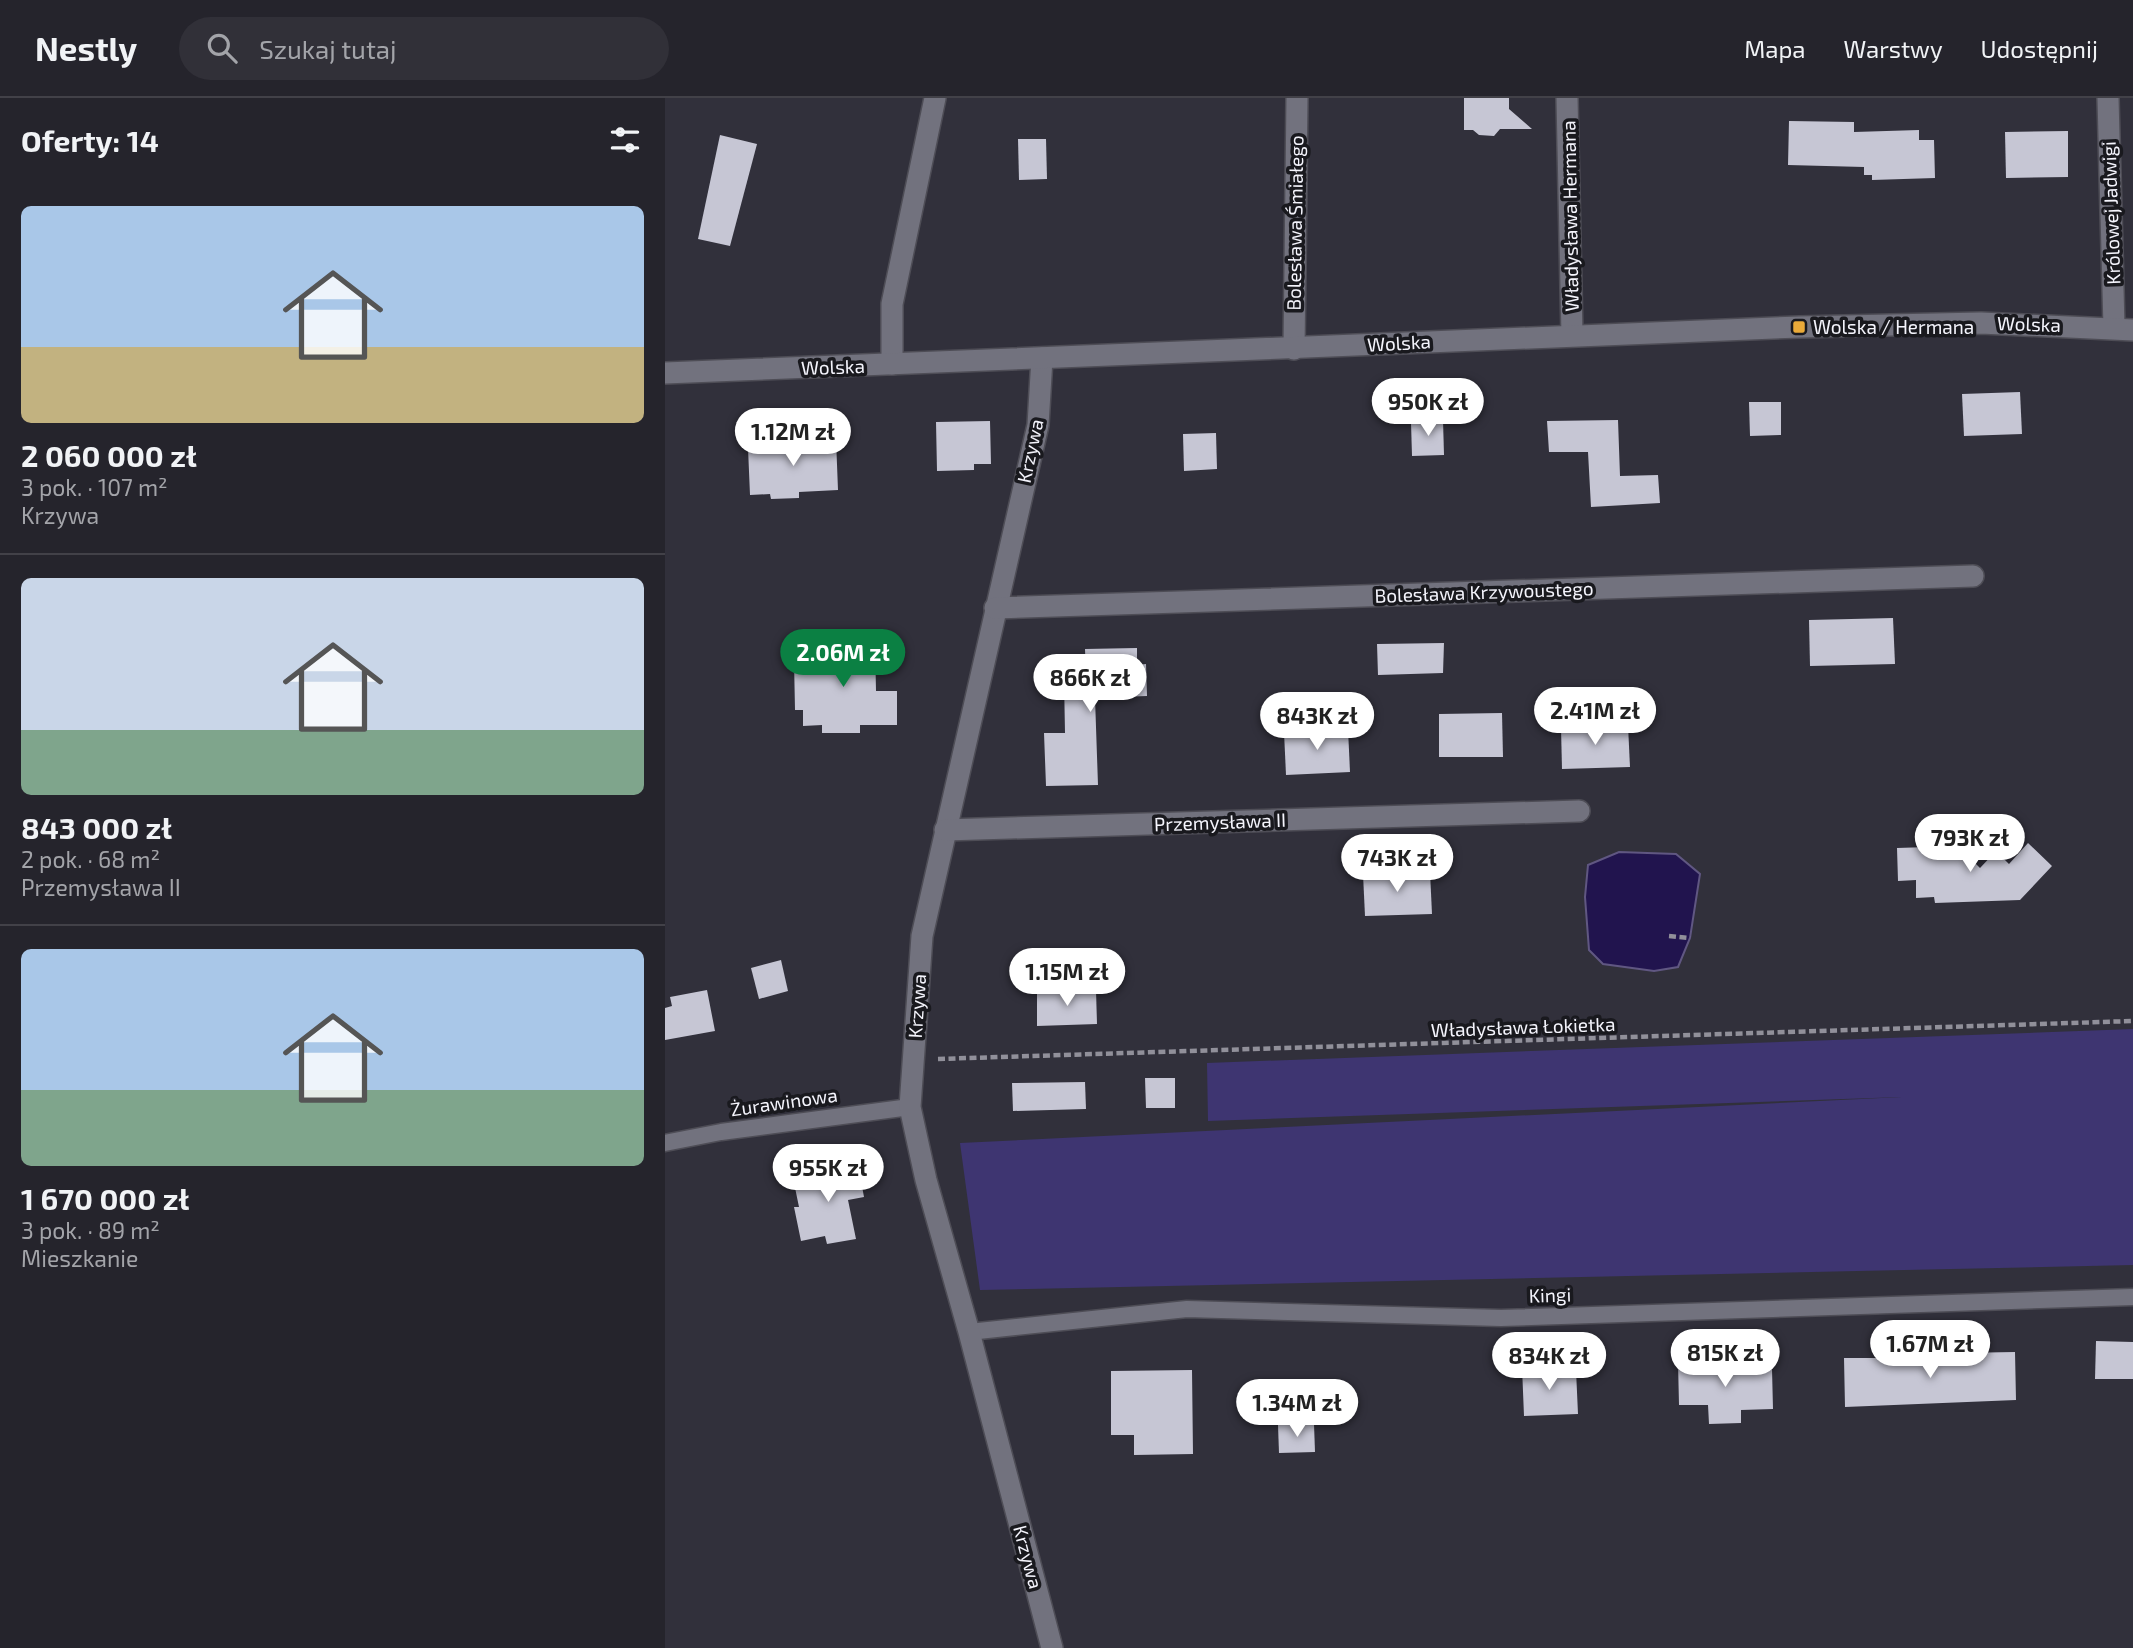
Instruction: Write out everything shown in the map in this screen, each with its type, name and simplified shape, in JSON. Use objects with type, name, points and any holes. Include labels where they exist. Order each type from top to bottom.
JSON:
[{"type":"street","points":[[893,364],[892,304],[935,98]]},
{"type":"street","name":"Bolesława Śmiałego","points":[[1294,348],[1297,98]]},
{"type":"street","name":"Władysława Hermana","points":[[1567,98],[1572,335]]},
{"type":"street","name":"Królowej Jadwigi","points":[[2108,98],[2124,329]]},
{"type":"street","name":"Wolska","points":[[665,373],[1572,335],[1981,323],[2124,329]]},
{"type":"street","name":"Krzywa","points":[[1041,358],[1038,425],[922,936],[910,1107],[926,1180],[1052,1648]]},
{"type":"street","name":"Bolesława Krzywoustego","points":[[995,608],[1973,576]]},
{"type":"street","name":"Przemysława II","points":[[945,830],[1579,811]]},
{"type":"lane","name":"Żurawinowa","points":[[665,1143],[721,1132],[910,1107]]},
{"type":"lane","name":"Kingi","points":[[969,1332],[1187,1309],[1501,1318],[2133,1297]]},
{"type":"path","points":[[1669,936],[1690,938]]},
{"type":"path","name":"Władysława Łokietka","points":[[913,1060],[2133,1021]]},
{"type":"shaded area","points":[[1619,852],[1676,854],[1700,874],[1690,938],[1678,967],[1654,971],[1603,964],[1589,950],[1585,897],[1588,865]]},
{"type":"shaded area","points":[[2133,1029],[2133,1265],[980,1290],[960,1143],[1902,1097],[1208,1121],[1207,1063]]},
{"type":"building","points":[[1464,98],[1509,98],[1509,109],[1532,129],[1500,129],[1494,136],[1464,130]]},
{"type":"building","points":[[1789,121],[1854,122],[1854,132],[1919,130],[1919,140],[1934,140],[1935,178],[1872,180],[1872,175],[1864,175],[1864,167],[1788,165]]},
{"type":"building","points":[[2068,131],[2068,177],[2006,178],[2005,132]]},
{"type":"building","points":[[720,135],[757,144],[730,246],[698,239]]},
{"type":"building","points":[[1018,139],[1046,139],[1047,179],[1019,180]]},
{"type":"building","points":[[2020,392],[2022,434],[1964,436],[1962,394]]},
{"type":"building","points":[[1749,402],[1781,402],[1781,435],[1750,436]]},
{"type":"building","points":[[1443,420],[1444,455],[1412,456],[1411,422]]},
{"type":"building","points":[[1618,420],[1620,476],[1658,475],[1660,503],[1591,507],[1588,452],[1549,452],[1547,421]]},
{"type":"building","points":[[990,421],[991,464],[974,464],[974,470],[937,471],[936,422]]},
{"type":"building","points":[[1216,433],[1217,469],[1184,471],[1183,434]]},
{"type":"building","points":[[836,439],[838,490],[799,492],[799,498],[771,499],[770,494],[750,495],[748,448],[769,448],[768,442]]},
{"type":"building","points":[[1893,618],[1895,664],[1810,666],[1809,620]]},
{"type":"building","points":[[875,642],[876,691],[897,691],[897,725],[860,725],[860,733],[822,733],[822,725],[803,726],[803,710],[795,710],[794,660],[819,659],[819,643]]},
{"type":"building","points":[[1444,643],[1443,673],[1378,675],[1377,644]]},
{"type":"building","points":[[1137,648],[1137,665],[1146,664],[1147,696],[1095,698],[1098,785],[1046,786],[1044,733],[1065,733],[1064,679],[1086,678],[1085,649]]},
{"type":"building","points":[[1502,713],[1503,757],[1439,757],[1439,714]]},
{"type":"building","points":[[1628,725],[1630,767],[1562,769],[1561,727]]},
{"type":"building","points":[[1348,729],[1350,772],[1286,775],[1284,732]]},
{"type":"building","points":[[2028,843],[2052,866],[2020,900],[1935,903],[1934,897],[1916,898],[1916,880],[1898,881],[1897,848],[1958,846],[1980,868],[1996,851],[2009,864]]},
{"type":"building","points":[[1430,872],[1432,914],[1365,916],[1363,874]]},
{"type":"building","points":[[781,960],[788,991],[759,999],[751,968]]},
{"type":"building","points":[[707,990],[715,1031],[665,1040],[665,1008],[672,1006],[670,997]]},
{"type":"building","points":[[1096,990],[1097,1024],[1037,1026],[1037,991]]},
{"type":"building","points":[[1145,1078],[1175,1078],[1175,1108],[1146,1108]]},
{"type":"building","points":[[1085,1082],[1086,1109],[1013,1111],[1012,1083]]},
{"type":"building","points":[[858,1165],[864,1197],[848,1200],[856,1239],[827,1244],[825,1236],[801,1241],[794,1207],[799,1207],[793,1178]]},
{"type":"building","points":[[2096,1341],[2133,1342],[2133,1379],[2095,1379]]},
{"type":"building","points":[[2015,1352],[2016,1400],[1845,1407],[1844,1358],[1957,1358],[1957,1353]]},
{"type":"building","points":[[1739,1361],[1740,1370],[1772,1369],[1773,1409],[1741,1410],[1741,1423],[1709,1424],[1708,1405],[1679,1405],[1678,1362]]},
{"type":"building","points":[[1551,1365],[1551,1371],[1576,1370],[1578,1414],[1524,1416],[1522,1367]]},
{"type":"building","points":[[1192,1370],[1193,1454],[1134,1455],[1134,1435],[1111,1435],[1111,1371]]},
{"type":"building","points":[[1314,1424],[1315,1452],[1279,1453],[1278,1425]]},
{"type":"place","name":"Wolska / Hermana","points":[[1799,327]]}]
